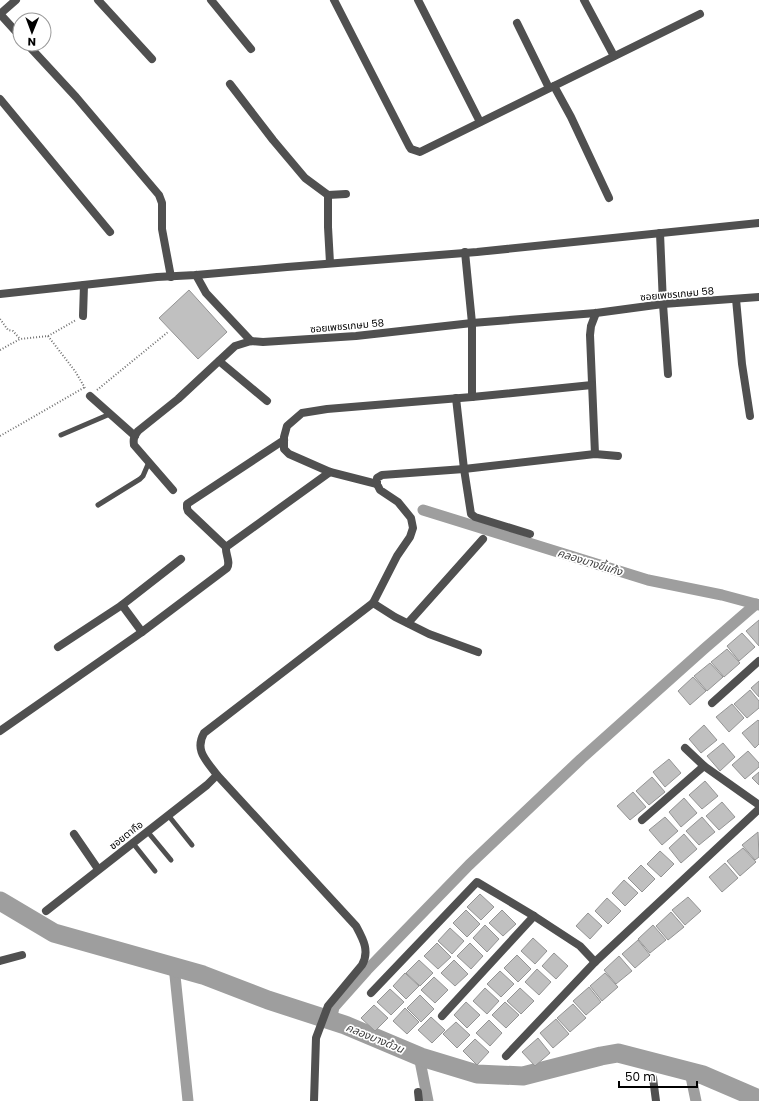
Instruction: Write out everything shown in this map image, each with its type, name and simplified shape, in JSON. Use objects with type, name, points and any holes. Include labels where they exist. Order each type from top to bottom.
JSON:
[{"type":"street","points":[[12,27],[0,14],[16,0]]},
{"type":"street","points":[[98,0],[152,59]]},
{"type":"street","points":[[211,0],[251,49]]},
{"type":"street","points":[[334,0],[411,149],[420,152],[700,14]]},
{"type":"street","points":[[418,0],[480,122]]},
{"type":"street","points":[[584,0],[614,56]]},
{"type":"street","points":[[517,23],[551,87],[571,117],[609,198]]},
{"type":"street","points":[[34,52],[76,97],[159,195],[162,203],[162,229],[171,277]]},
{"type":"street","points":[[230,84],[273,140],[305,178],[328,195],[346,194]]},
{"type":"street","points":[[0,99],[110,232]]},
{"type":"street","points":[[328,195],[330,264]]},
{"type":"street","points":[[0,294],[171,277],[524,248],[759,223]]},
{"type":"street","points":[[660,233],[668,374]]},
{"type":"street","points":[[465,252],[472,324],[472,397]]},
{"type":"street","points":[[196,275],[206,293],[251,341]]},
{"type":"street","points":[[83,316],[84,285]]},
{"type":"street","name":"ซอยเพชรเกษม 58","points":[[135,436],[138,431],[178,399],[235,346],[251,341],[263,342],[356,336],[596,313],[663,304],[759,297]]},
{"type":"street","points":[[736,299],[742,364],[750,416]]},
{"type":"street","points":[[595,454],[590,335],[591,326],[596,313]]},
{"type":"street","points":[[219,361],[267,402]]},
{"type":"street","points":[[377,484],[330,472],[289,454],[284,449],[287,426],[302,413],[327,409],[592,385]]},
{"type":"street","points":[[90,396],[135,436],[133,441],[134,445],[173,490]]},
{"type":"street","points":[[456,398],[471,514],[475,517],[530,534]]},
{"type":"street","points":[[0,731],[142,632],[227,568],[229,562],[226,547],[188,511],[188,504],[284,440]]},
{"type":"street","points":[[314,1101],[316,1038],[328,1006],[362,966],[366,958],[363,940],[356,926],[217,775],[200,751],[200,741],[204,733],[373,603],[397,556],[410,537],[413,528],[411,518],[398,502],[380,490],[377,484],[377,478],[382,475],[464,469],[595,454],[618,456]]},
{"type":"street","points":[[226,547],[330,472]]},
{"type":"street","points":[[408,623],[483,539]]},
{"type":"street","points":[[58,647],[122,605],[182,559]]},
{"type":"street","points":[[373,603],[429,634],[478,652]]},
{"type":"street","points":[[122,605],[142,632]]},
{"type":"street","points":[[712,703],[759,661]]},
{"type":"street","points":[[684,748],[704,766],[759,805]]},
{"type":"street","points":[[642,820],[704,766]]},
{"type":"street","name":"ซอยตากือ","points":[[46,911],[132,842],[207,785],[217,775]]},
{"type":"street","points":[[506,1056],[595,962],[759,809]]},
{"type":"street","points":[[74,834],[98,869]]},
{"type":"street","points":[[371,993],[477,882],[534,916],[580,946],[595,962]]},
{"type":"street","points":[[442,1016],[534,916]]},
{"type":"street","points":[[0,961],[22,955]]},
{"type":"street","points":[[652,1078],[656,1101]]},
{"type":"street","points":[[418,1092],[420,1101]]},
{"type":"lane","points":[[61,435],[110,414]]},
{"type":"lane","points":[[98,505],[140,479],[143,476],[149,462]]},
{"type":"lane","points":[[168,815],[192,845]]},
{"type":"lane","points":[[147,831],[171,860]]},
{"type":"lane","points":[[132,842],[155,871]]},
{"type":"path","points":[[0,350],[20,339],[48,336],[83,316]]},
{"type":"path","points":[[0,320],[8,330],[13,332],[20,339]]},
{"type":"path","points":[[48,336],[75,371],[90,396],[168,332]]},
{"type":"path","points":[[0,436],[85,387]]},
{"type":"building","points":[[189,290],[227,332],[198,359],[159,318]]},
{"type":"building","points":[[759,620],[759,646],[746,631]]},
{"type":"building","points":[[742,633],[755,647],[739,661],[727,646]]},
{"type":"building","points":[[727,649],[740,663],[724,677],[711,662]]},
{"type":"building","points":[[710,663],[723,677],[707,691],[694,676]]},
{"type":"building","points":[[693,677],[706,691],[690,705],[678,691]]},
{"type":"building","points":[[759,681],[759,697],[751,688]]},
{"type":"building","points":[[750,690],[759,701],[759,708],[747,718],[734,704]]},
{"type":"building","points":[[732,704],[744,718],[729,732],[716,717]]},
{"type":"building","points":[[758,720],[759,744],[755,748],[742,733]]},
{"type":"building","points":[[704,725],[717,740],[701,753],[689,739]]},
{"type":"building","points":[[723,743],[735,757],[720,771],[707,756]]},
{"type":"building","points":[[748,751],[759,763],[759,767],[745,779],[732,765]]},
{"type":"building","points":[[669,759],[681,773],[665,787],[653,772]]},
{"type":"building","points":[[759,772],[759,785],[752,778]]},
{"type":"building","points":[[652,777],[665,792],[649,805],[636,791]]},
{"type":"building","points":[[705,781],[718,796],[702,809],[689,795]]},
{"type":"building","points":[[633,792],[646,807],[630,820],[617,806]]},
{"type":"building","points":[[684,798],[697,813],[681,827],[669,812]]},
{"type":"building","points":[[722,802],[735,817],[719,830],[706,816]]},
{"type":"building","points":[[665,817],[678,831],[662,845],[649,830]]},
{"type":"building","points":[[702,817],[715,832],[699,845],[686,831]]},
{"type":"building","points":[[758,832],[759,857],[755,860],[742,845]]},
{"type":"building","points":[[684,834],[697,849],[681,863],[669,848]]},
{"type":"building","points":[[743,848],[756,862],[740,876],[727,861]]},
{"type":"building","points":[[660,851],[674,864],[661,877],[647,864]]},
{"type":"building","points":[[725,863],[738,878],[722,892],[709,877]]},
{"type":"building","points":[[641,865],[655,879],[642,892],[628,878]]},
{"type":"building","points":[[624,880],[638,893],[625,906],[612,893]]},
{"type":"building","points":[[480,894],[494,907],[481,920],[467,907]]},
{"type":"building","points":[[688,897],[701,911],[685,925],[672,910]]},
{"type":"building","points":[[607,898],[621,911],[608,924],[595,911]]},
{"type":"building","points":[[466,910],[480,924],[467,937],[453,923]]},
{"type":"building","points":[[502,910],[516,924],[503,936],[489,923]]},
{"type":"building","points":[[671,912],[684,927],[668,940],[656,926]]},
{"type":"building","points":[[588,913],[602,926],[590,939],[576,926]]},
{"type":"building","points":[[485,925],[499,939],[487,952],[473,938]]},
{"type":"building","points":[[653,925],[666,940],[650,953],[638,939]]},
{"type":"building","points":[[450,928],[464,941],[452,954],[438,941]]},
{"type":"building","points":[[533,938],[547,951],[535,964],[521,951]]},
{"type":"building","points":[[638,940],[650,955],[635,968],[622,954]]},
{"type":"building","points":[[437,943],[451,957],[438,969],[424,956]]},
{"type":"building","points":[[470,943],[483,956],[471,969],[457,956]]},
{"type":"building","points":[[554,953],[568,966],[556,979],[542,966]]},
{"type":"building","points":[[517,955],[531,969],[518,982],[504,968]]},
{"type":"building","points":[[619,956],[632,971],[616,984],[604,970]]},
{"type":"building","points":[[419,960],[433,973],[420,986],[406,973]]},
{"type":"building","points":[[454,960],[468,974],[455,986],[441,973]]},
{"type":"building","points":[[537,969],[551,982],[539,995],[525,982]]},
{"type":"building","points":[[500,971],[514,984],[501,997],[487,984]]},
{"type":"building","points":[[405,973],[419,986],[406,999],[393,986]]},
{"type":"building","points":[[605,973],[618,987],[602,1001],[590,986]]},
{"type":"building","points":[[434,977],[448,990],[435,1003],[421,990]]},
{"type":"building","points":[[589,987],[601,1002],[586,1015],[573,1001]]},
{"type":"building","points":[[485,988],[499,1001],[487,1014],[473,1001]]},
{"type":"building","points":[[520,988],[534,1001],[521,1014],[507,1001]]},
{"type":"building","points":[[390,989],[404,1002],[391,1015],[377,1002]]},
{"type":"building","points":[[420,995],[434,1009],[421,1022],[407,1008]]},
{"type":"building","points":[[466,1002],[480,1015],[467,1028],[454,1015]]},
{"type":"building","points":[[505,1002],[519,1015],[506,1028],[492,1015]]},
{"type":"building","points":[[573,1004],[586,1018],[570,1032],[557,1018]]},
{"type":"building","points":[[374,1005],[388,1018],[375,1031],[361,1018]]},
{"type":"building","points":[[405,1008],[419,1022],[407,1034],[393,1021]]},
{"type":"building","points":[[431,1017],[445,1030],[432,1043],[418,1030]]},
{"type":"building","points":[[556,1019],[569,1034],[553,1048],[540,1033]]},
{"type":"building","points":[[489,1020],[502,1033],[490,1046],[476,1033]]},
{"type":"building","points":[[456,1022],[470,1035],[457,1048],[443,1034]]},
{"type":"building","points":[[538,1038],[550,1053],[535,1066],[522,1052]]},
{"type":"building","points":[[475,1039],[489,1052],[477,1065],[463,1051]]},
{"type":"waterway","name":"คลองบางขี้แก้ง","points":[[423,510],[648,580],[722,595],[759,605]]},
{"type":"waterway","points":[[331,1021],[334,1007],[367,970],[469,865],[581,759],[756,604]]},
{"type":"waterway","name":"คลองบางด้วน","points":[[0,901],[54,933],[203,975],[268,1000],[345,1025],[421,1057],[477,1074],[523,1076],[618,1053],[703,1075],[759,1099]]},
{"type":"waterway","points":[[174,966],[188,1101]]},
{"type":"waterway","points":[[419,1056],[428,1101]]},
{"type":"waterway","points":[[690,1072],[696,1101]]}]
